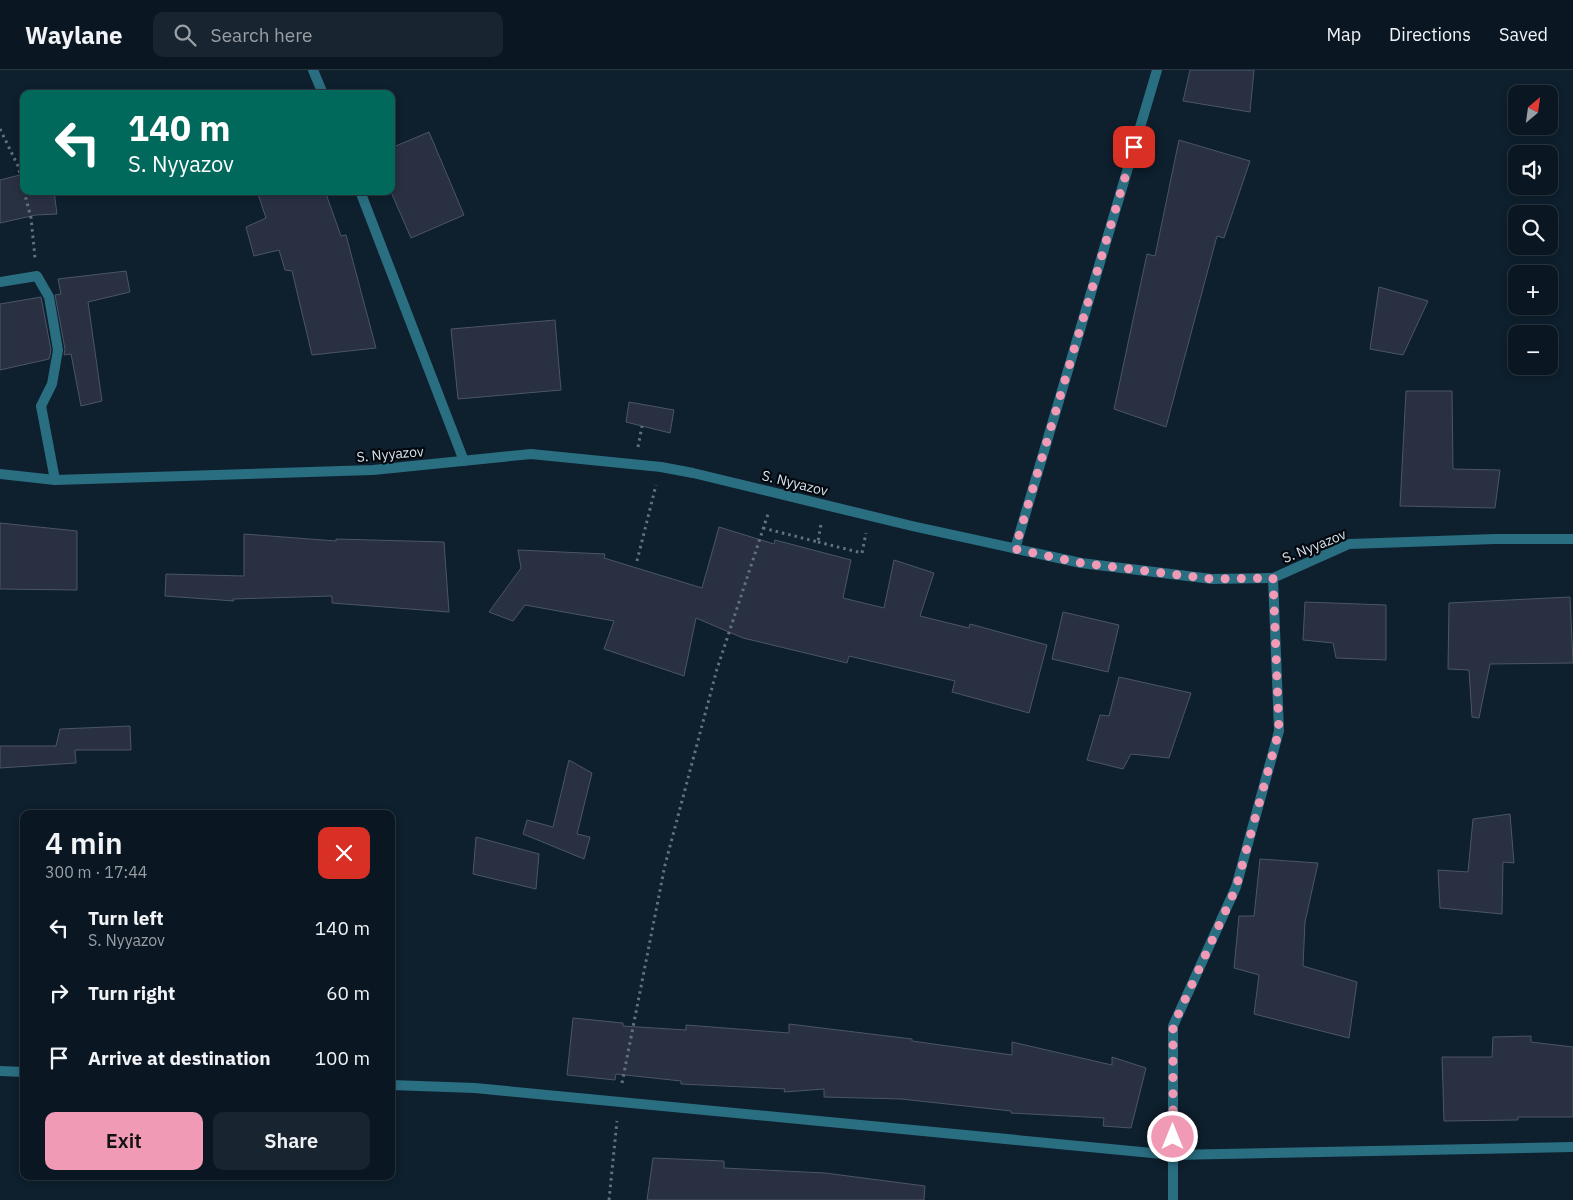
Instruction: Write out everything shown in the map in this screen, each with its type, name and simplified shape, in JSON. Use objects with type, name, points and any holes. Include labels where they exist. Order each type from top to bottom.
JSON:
[{"type":"street","points":[[313,70],[321,90]]},
{"type":"street","points":[[1015,549],[1157,70]]},
{"type":"street","points":[[362,195],[464,461]]},
{"type":"street","points":[[0,282],[37,276],[49,297],[58,350],[52,384],[41,406],[55,480]]},
{"type":"street","name":"S. Nyyazov","points":[[0,474],[55,480],[373,470],[531,454],[660,467],[1081,563],[1212,579],[1273,578],[1349,544],[1495,539],[1573,540]]},
{"type":"street","points":[[1173,1200],[1173,1026],[1236,888],[1279,731],[1273,578]]},
{"type":"street","points":[[0,1072],[20,1072]]},
{"type":"street","points":[[395,1085],[475,1088],[1173,1155],[1573,1147]]},
{"type":"path","points":[[0,129],[20,174]]},
{"type":"path","points":[[25,195],[31,218],[37,276]]},
{"type":"path","points":[[637,561],[660,467]]},
{"type":"path","points":[[609,1200],[618,1102],[665,865],[717,669],[776,492]]},
{"type":"path","points":[[818,542],[826,504]]},
{"type":"path","points":[[763,528],[862,553]]},
{"type":"building","points":[[1190,70],[1254,70],[1250,112],[1183,101]]},
{"type":"building","points":[[429,132],[464,215],[411,238],[392,195],[395,195],[395,146]]},
{"type":"building","points":[[1179,140],[1250,161],[1224,238],[1217,236],[1166,427],[1114,409],[1147,254],[1155,256]]},
{"type":"building","points":[[20,175],[20,195],[55,195],[57,214],[36,215],[0,223],[0,180]]},
{"type":"building","points":[[258,195],[326,195],[341,236],[346,235],[376,348],[312,355],[292,271],[285,270],[279,250],[254,256],[246,227],[266,218]]},
{"type":"building","points":[[126,271],[130,292],[88,302],[102,401],[81,406],[71,354],[64,355],[65,349],[55,295],[61,294],[58,279]]},
{"type":"building","points":[[1379,287],[1428,301],[1403,355],[1370,349]]},
{"type":"building","points":[[41,297],[51,350],[49,359],[0,370],[0,304]]},
{"type":"building","points":[[555,320],[561,390],[458,399],[451,329]]},
{"type":"building","points":[[1406,391],[1452,391],[1453,469],[1500,470],[1495,508],[1400,506]]},
{"type":"building","points":[[629,402],[674,410],[670,433],[626,422]]},
{"type":"building","points":[[0,523],[77,531],[77,590],[0,589]]},
{"type":"building","points":[[719,527],[774,544],[775,540],[851,560],[843,598],[884,608],[894,560],[934,573],[920,616],[969,628],[970,624],[1047,645],[1029,713],[952,692],[955,681],[849,656],[847,663],[743,638],[696,618],[684,676],[604,649],[614,621],[525,605],[513,621],[489,612],[521,568],[518,550],[605,554],[604,558],[702,588]]},
{"type":"building","points":[[244,534],[336,541],[336,539],[444,542],[449,612],[332,603],[332,596],[233,599],[234,601],[165,596],[166,574],[244,576]]},
{"type":"building","points":[[1570,597],[1573,663],[1490,664],[1479,718],[1472,717],[1469,670],[1448,669],[1449,603]]},
{"type":"building","points":[[1305,602],[1386,605],[1386,660],[1336,658],[1333,643],[1303,640]]},
{"type":"building","points":[[1063,612],[1119,625],[1108,672],[1052,659]]},
{"type":"building","points":[[1119,677],[1191,693],[1169,758],[1131,754],[1123,769],[1087,760],[1100,715],[1109,716]]},
{"type":"building","points":[[130,726],[131,750],[75,750],[76,763],[0,768],[0,746],[56,746],[60,729]]},
{"type":"building","points":[[569,760],[592,773],[577,834],[590,837],[584,859],[523,834],[527,820],[553,827]]},
{"type":"building","points":[[1510,814],[1514,863],[1503,862],[1502,914],[1440,908],[1438,870],[1468,872],[1473,819]]},
{"type":"building","points":[[476,837],[539,854],[536,889],[473,874]]},
{"type":"building","points":[[1260,859],[1318,863],[1305,922],[1303,966],[1357,982],[1349,1038],[1254,1014],[1259,975],[1234,968],[1239,916],[1254,916]]},
{"type":"building","points":[[573,1018],[623,1023],[623,1026],[686,1030],[686,1025],[789,1033],[789,1024],[912,1039],[912,1041],[1012,1055],[1012,1042],[1112,1065],[1112,1057],[1146,1068],[1131,1128],[1103,1126],[1104,1118],[1011,1113],[1011,1111],[901,1099],[824,1097],[824,1089],[784,1092],[785,1089],[681,1084],[681,1081],[616,1074],[615,1080],[567,1075]]},
{"type":"building","points":[[1531,1036],[1531,1042],[1573,1047],[1573,1117],[1518,1117],[1518,1120],[1444,1121],[1442,1057],[1492,1057],[1493,1037]]},
{"type":"building","points":[[653,1158],[724,1161],[724,1168],[825,1173],[925,1186],[924,1200],[647,1200]]},
{"type":"route","points":[[1134,147],[1015,549],[1081,563],[1212,579],[1273,578],[1279,731],[1236,888],[1173,1026],[1173,1137]]}]
